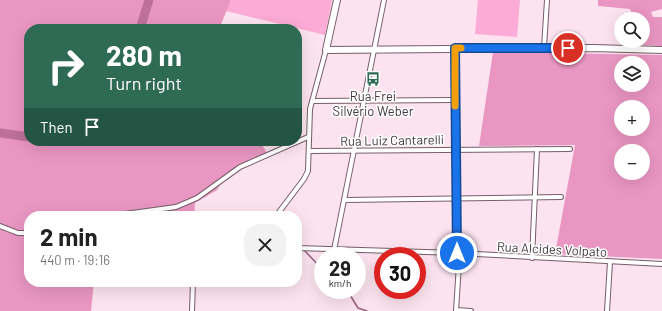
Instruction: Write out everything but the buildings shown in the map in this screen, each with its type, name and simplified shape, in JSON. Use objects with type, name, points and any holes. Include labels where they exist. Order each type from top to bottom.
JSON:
[{"type":"street","points":[[280,211],[306,175],[309,165],[308,137],[312,101],[326,50],[337,0]]},
{"type":"street","points":[[335,247],[384,0]]},
{"type":"street","points":[[544,48],[547,0]]},
{"type":"street","points":[[326,50],[455,48],[662,50]]},
{"type":"street","points":[[455,48],[456,199],[457,253],[459,264],[456,311],[471,311]]},
{"type":"street","points":[[312,101],[455,100]]},
{"type":"street","points":[[302,140],[308,137]]},
{"type":"street","points":[[151,211],[167,209],[197,198],[240,167],[288,146]]},
{"type":"street","points":[[532,258],[537,149]]},
{"type":"street","name":"Rua Luiz Cantarelli","points":[[309,151],[570,149]]},
{"type":"street","points":[[344,200],[561,197]]},
{"type":"street","points":[[0,226],[18,233],[24,233]]},
{"type":"street","name":"Rua Alcides Volpato","points":[[302,248],[314,249]]},
{"type":"street","name":"Rua Alcides Volpato","points":[[366,251],[457,253],[662,264]]},
{"type":"street","points":[[607,311],[610,262]]},
{"type":"street","points":[[192,311],[193,287]]},
{"type":"shaded area","points":[[0,0],[231,0],[221,24],[24,24],[24,146],[263,146],[267,153],[249,161],[223,180],[217,190],[195,203],[194,211],[24,211],[24,287],[93,287],[91,311],[0,311]]},
{"type":"shaded area","points":[[231,0],[332,0],[325,35],[302,29],[302,24],[280,24],[226,11]]},
{"type":"shaded area","points":[[478,0],[520,0],[517,37],[475,34]]},
{"type":"shaded area","points":[[598,0],[662,0],[662,9],[651,12],[653,17],[662,17],[662,46],[650,45],[650,12],[631,12],[630,9],[598,6]]},
{"type":"shaded area","points":[[493,52],[662,55],[662,259],[555,254],[575,145],[479,146]]},
{"type":"waterway","points":[[142,24],[149,0]]},
{"type":"waterway","points":[[0,133],[24,136]]},
{"type":"waterway","points":[[304,250],[314,261]]},
{"type":"waterway","points":[[352,299],[358,308],[367,311]]},
{"type":"slow traffic","points":[[455,106],[455,48],[461,48]]},
{"type":"place","name":"Rua Frei Silvério Weber","points":[[373,79]]},
{"type":"route","points":[[457,253],[455,48],[568,48]]}]
